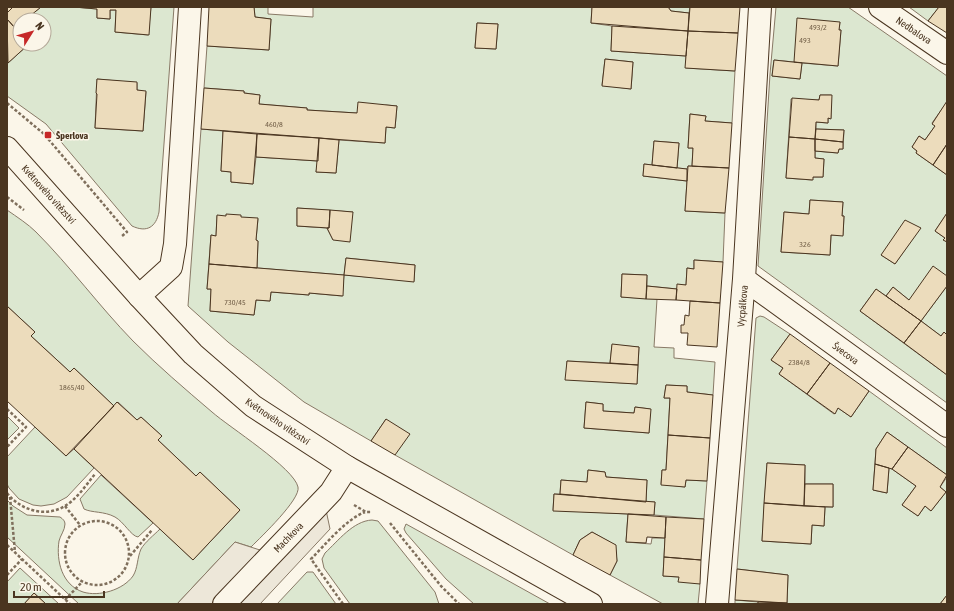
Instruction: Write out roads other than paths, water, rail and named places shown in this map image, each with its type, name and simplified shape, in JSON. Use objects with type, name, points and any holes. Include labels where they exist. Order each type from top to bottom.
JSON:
[{"type":"street","points":[[139,296],[171,267],[175,244],[190,7]]},
{"type":"street","name":"Vycpálkova","points":[[717,604],[744,279],[760,7]]},
{"type":"street","name":"Nedbalova","points":[[880,7],[947,53]]},
{"type":"street","name":"Květnového vítězství","points":[[7,148],[139,296],[193,354],[253,406],[347,468],[591,604]]},
{"type":"street","name":"Švecova","points":[[744,279],[947,426]]},
{"type":"street","name":"Machkova","points":[[224,604],[331,492],[347,468]]},
{"type":"place","name":"Šperlova","points":[[48,135]]}]
